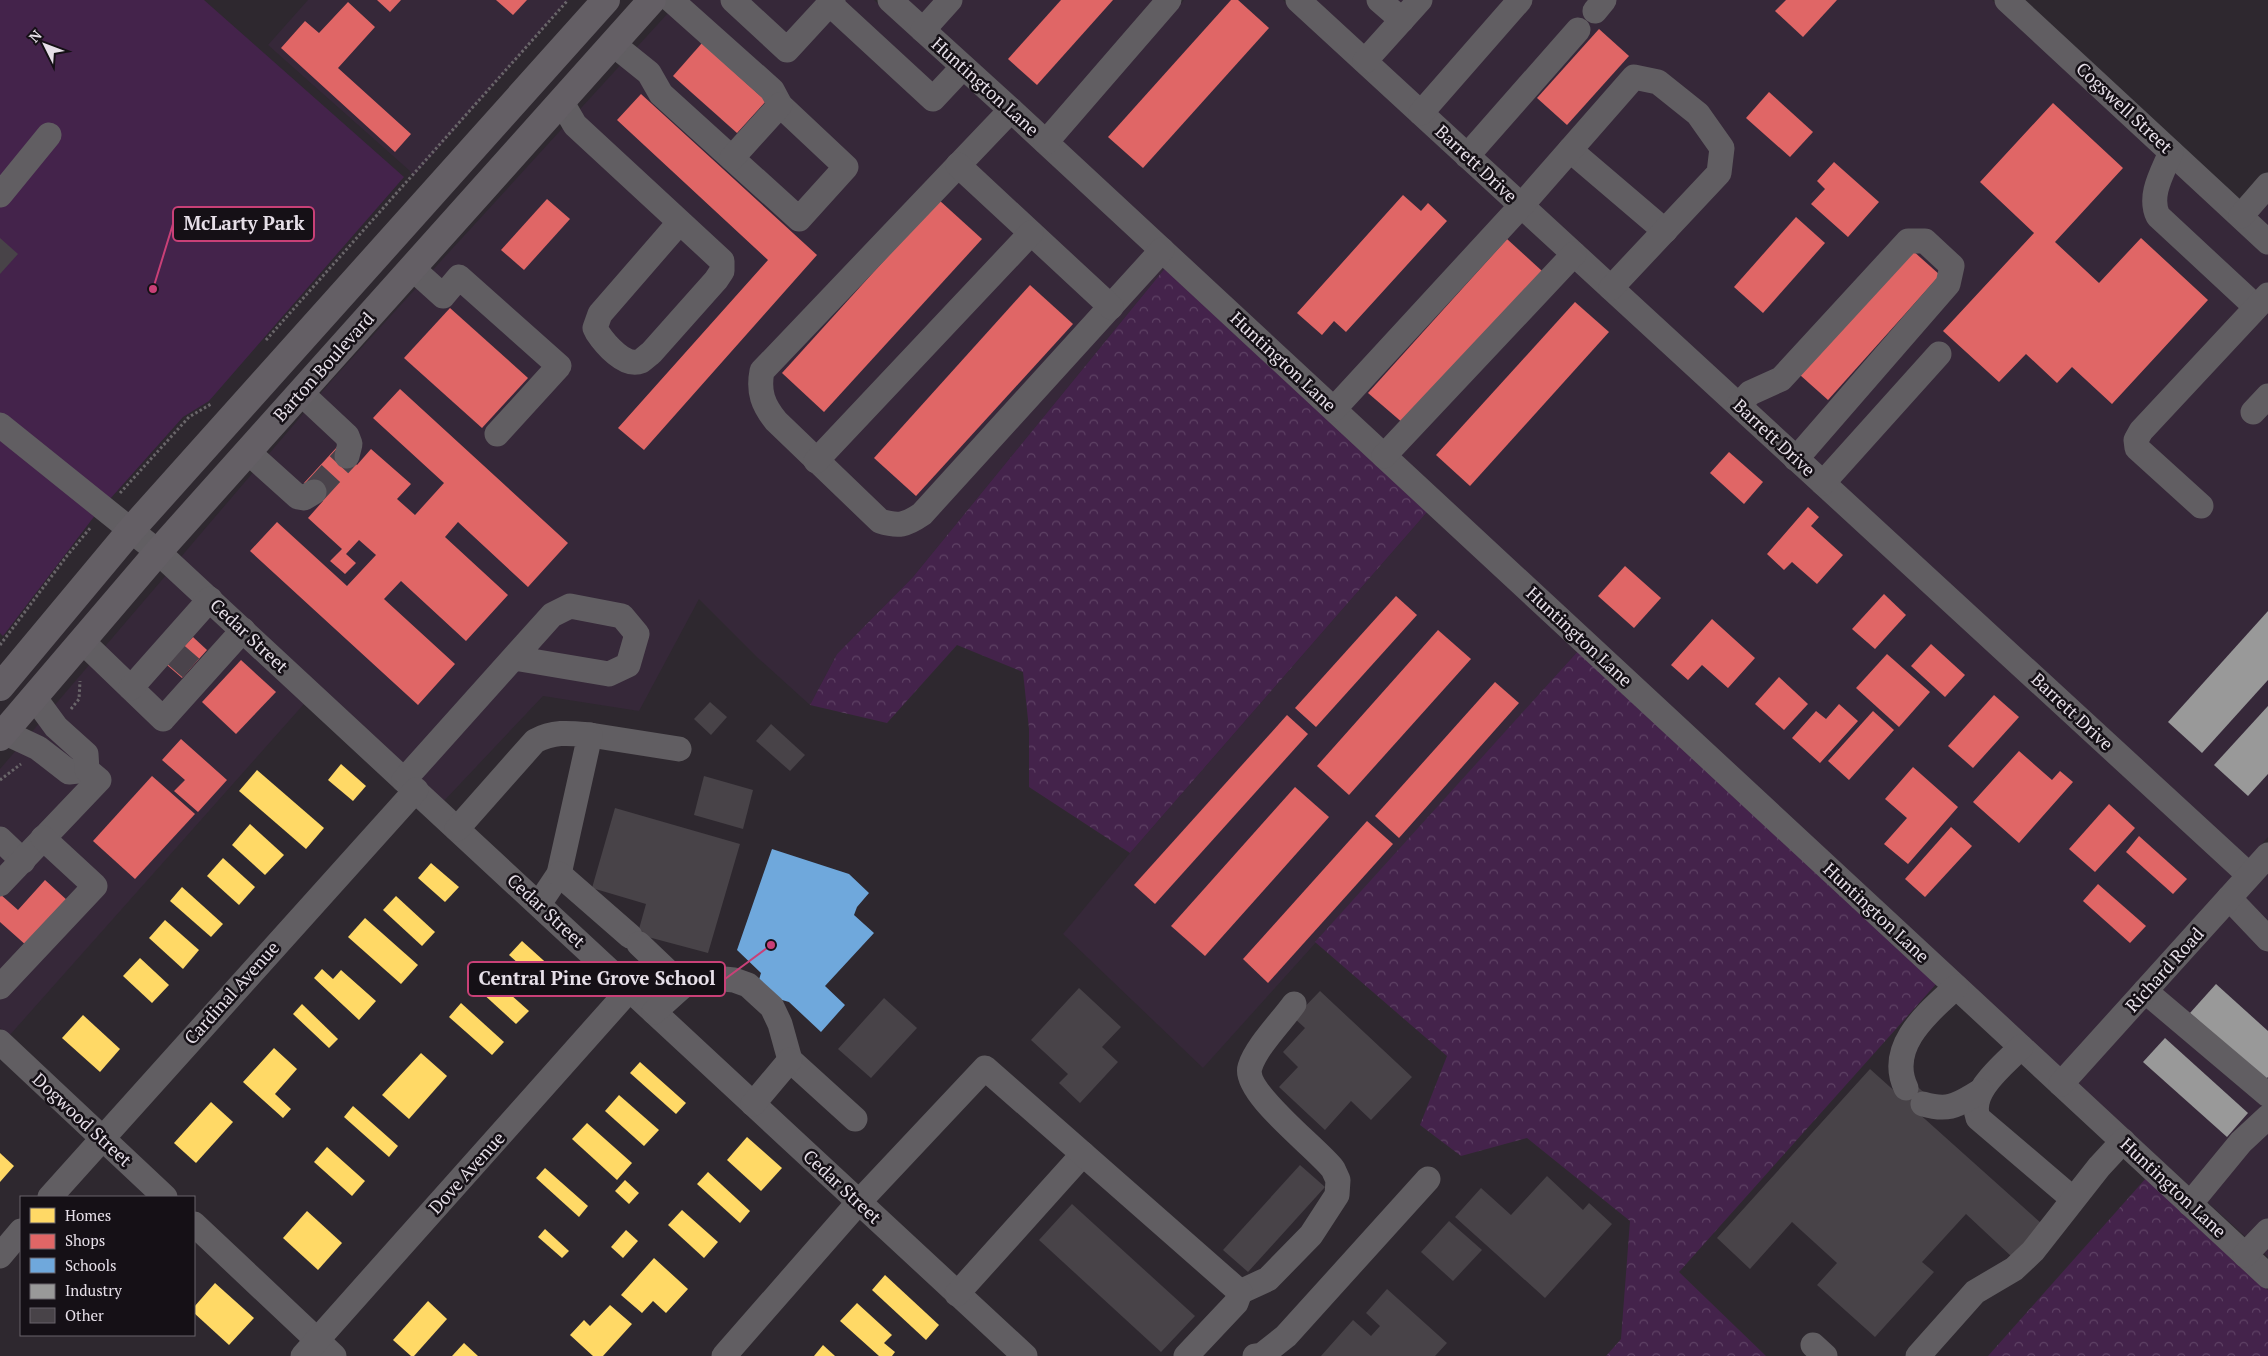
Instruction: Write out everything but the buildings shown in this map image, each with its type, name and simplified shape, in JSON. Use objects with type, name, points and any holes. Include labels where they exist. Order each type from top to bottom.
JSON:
[{"type":"main road","name":"Barton Boulevard","points":[[0,687],[131,530],[606,0]]},
{"type":"main road","name":"Barton Boulevard","points":[[2,735],[158,552],[652,0]]},
{"type":"main road","points":[[535,78],[561,101]]},
{"type":"street","points":[[613,44],[649,73],[661,94],[799,219],[846,168],[780,105],[772,90],[671,0]]},
{"type":"street","points":[[733,0],[786,50],[831,2],[933,99],[963,67]]},
{"type":"street","name":"Huntington Lane","points":[[890,0],[1046,142],[2268,1276]]},
{"type":"street","points":[[923,30],[950,0]]},
{"type":"street","points":[[1046,142],[1169,0]]},
{"type":"street","name":"Barrett Drive","points":[[1298,0],[2250,876]]},
{"type":"street","points":[[1379,0],[1402,20]]},
{"type":"street","points":[[1365,61],[1420,0]]},
{"type":"street","points":[[1421,113],[1520,0]]},
{"type":"street","name":"Cogswell Street","points":[[2007,0],[2268,242]]},
{"type":"street","points":[[1468,156],[1578,30]]},
{"type":"street","points":[[1334,409],[1522,206],[1634,77],[1658,82],[1698,114],[1722,148],[1719,173],[1611,288]]},
{"type":"street","points":[[561,101],[575,125],[722,261],[722,271],[716,280],[651,353],[641,361],[631,362],[624,359],[595,328],[600,314],[679,223]]},
{"type":"street","points":[[732,158],[780,105]]},
{"type":"street","points":[[1010,110],[762,371],[760,393],[766,408],[776,422],[880,521],[896,526],[908,524],[922,514],[1162,250]]},
{"type":"street","points":[[0,195],[49,135]]},
{"type":"street","points":[[1570,150],[1664,231]]},
{"type":"street","points":[[2171,152],[2153,197],[2153,207],[2158,216],[2262,301],[2141,431],[2136,440],[2137,448],[2200,506]]},
{"type":"street","points":[[958,165],[1111,307]]},
{"type":"street","points":[[2240,216],[2268,184]]},
{"type":"street","points":[[816,461],[1031,233]]},
{"type":"street","points":[[1738,406],[1750,393],[1781,379],[1908,241],[1925,241],[1952,266],[1948,284],[1796,459]]},
{"type":"street","points":[[1384,456],[1574,254]]},
{"type":"street","points":[[412,268],[443,296],[460,277],[559,366],[497,434]]},
{"type":"street","points":[[1823,483],[1939,354]]},
{"type":"street","points":[[301,393],[347,436],[350,444],[347,456]]},
{"type":"street","name":"Cedar Street","points":[[0,425],[158,552],[210,599],[1025,1356]]},
{"type":"street","points":[[248,452],[298,497],[304,498],[314,492]]},
{"type":"street","points":[[82,642],[163,719],[210,599]]},
{"type":"street","points":[[132,688],[189,656],[242,630]]},
{"type":"street","name":"Cardinal Avenue","points":[[51,1196],[410,785],[514,658]]},
{"type":"street","points":[[34,697],[56,727],[86,754],[87,770]]},
{"type":"street","points":[[457,829],[535,741],[548,734],[559,732],[590,735],[679,749]]},
{"type":"street","points":[[0,884],[8,850],[43,838],[99,780],[87,770],[69,772],[38,748],[2,735]]},
{"type":"street","points":[[539,904],[559,874],[590,735]]},
{"type":"street","points":[[3,978],[95,886],[43,838]]},
{"type":"street","name":"Richard Road","points":[[2061,1084],[2268,855]]},
{"type":"street","points":[[559,874],[683,986]]},
{"type":"street","points":[[2229,898],[2268,939]]},
{"type":"street","points":[[654,1012],[683,986],[714,978],[734,980],[748,985],[772,1006],[780,1024],[790,1060],[855,1119]]},
{"type":"street","points":[[1956,987],[1919,1020],[1903,1050],[1901,1077],[1914,1096],[1940,1108],[1954,1106],[1981,1090],[2021,1047]]},
{"type":"street","name":"Dove Avenue","points":[[318,1351],[630,989]]},
{"type":"street","points":[[2145,991],[2268,1094]]},
{"type":"street","points":[[1186,1356],[1236,1303],[1240,1292],[1268,1278],[1311,1235],[1337,1195],[1338,1180],[1327,1161],[1259,1096],[1249,1080],[1249,1068],[1256,1056],[1294,1004]]},
{"type":"street","name":"Dogwood Street","points":[[0,1042],[164,1196]]},
{"type":"street","points":[[753,1104],[790,1060]]},
{"type":"street","points":[[724,1356],[858,1202],[985,1068],[1240,1292]]},
{"type":"street","points":[[1981,1090],[1976,1102],[1978,1118],[2073,1199]]},
{"type":"street","points":[[2190,1204],[2241,1142],[2268,1117]]},
{"type":"street","points":[[1918,1356],[1975,1292],[2014,1270],[2033,1251],[2073,1199],[2123,1141]]},
{"type":"street","points":[[957,1294],[1083,1154]]},
{"type":"street","points":[[1255,1356],[1262,1355],[1286,1336],[1428,1179]]},
{"type":"street","points":[[195,1225],[318,1351]]},
{"type":"street","points":[[2246,1255],[2268,1231]]},
{"type":"street","points":[[0,1256],[20,1232]]},
{"type":"path","points":[[261,347],[568,0]]},
{"type":"path","points":[[115,499],[189,417],[214,402]]},
{"type":"path","points":[[0,645],[66,557],[93,525]]},
{"type":"path","points":[[0,780],[28,758]]},
{"type":"shaded area","points":[[308,0],[568,0],[413,177],[410,171],[268,45]]},
{"type":"shaded area","points":[[680,0],[874,0],[1166,267],[913,577],[837,654],[810,705],[758,658],[699,599],[639,711],[543,696],[443,802],[180,558],[332,380]]},
{"type":"shaded area","points":[[905,0],[1153,0],[1044,126]]},
{"type":"shaded area","points":[[1184,0],[1283,0],[2234,875],[2060,1068],[1061,142]]},
{"type":"shaded area","points":[[1313,0],[1992,0],[2242,231],[2268,202],[2268,837],[2248,860]]},
{"type":"shaded area","points":[[1428,511],[1579,650],[1203,1068],[1063,934],[1130,853]]},
{"type":"shaded area","points":[[167,574],[304,704],[9,1036],[0,1028],[0,769]]},
{"type":"shaded area","points":[[2268,873],[2268,1257],[2077,1084]]},
{"type":"green space","points":[[0,0],[204,0],[404,177],[209,401],[183,417],[93,518],[3,636],[0,633]]},
{"type":"green space","points":[[1166,267],[1428,511],[1130,853],[1029,787],[1029,729],[1023,672],[957,645],[887,723],[810,705],[837,654],[913,577]]},
{"type":"green space","points":[[1579,650],[1937,983],[1679,1272],[1766,1356],[1606,1356],[1621,1339],[1630,1221],[1527,1138],[1461,1156],[1420,1125],[1447,1056],[1315,942]]},
{"type":"green space","points":[[2147,1177],[2268,1290],[2268,1356],[1988,1356]]},
{"type":"tunnel","points":[[314,492],[347,456]]},
{"type":"tunnel","points":[[176,655],[191,668]]},
{"type":"place","name":"McLarty Park","points":[[153,289]]},
{"type":"place","name":"Central Pine Grove School","points":[[771,945]]}]
